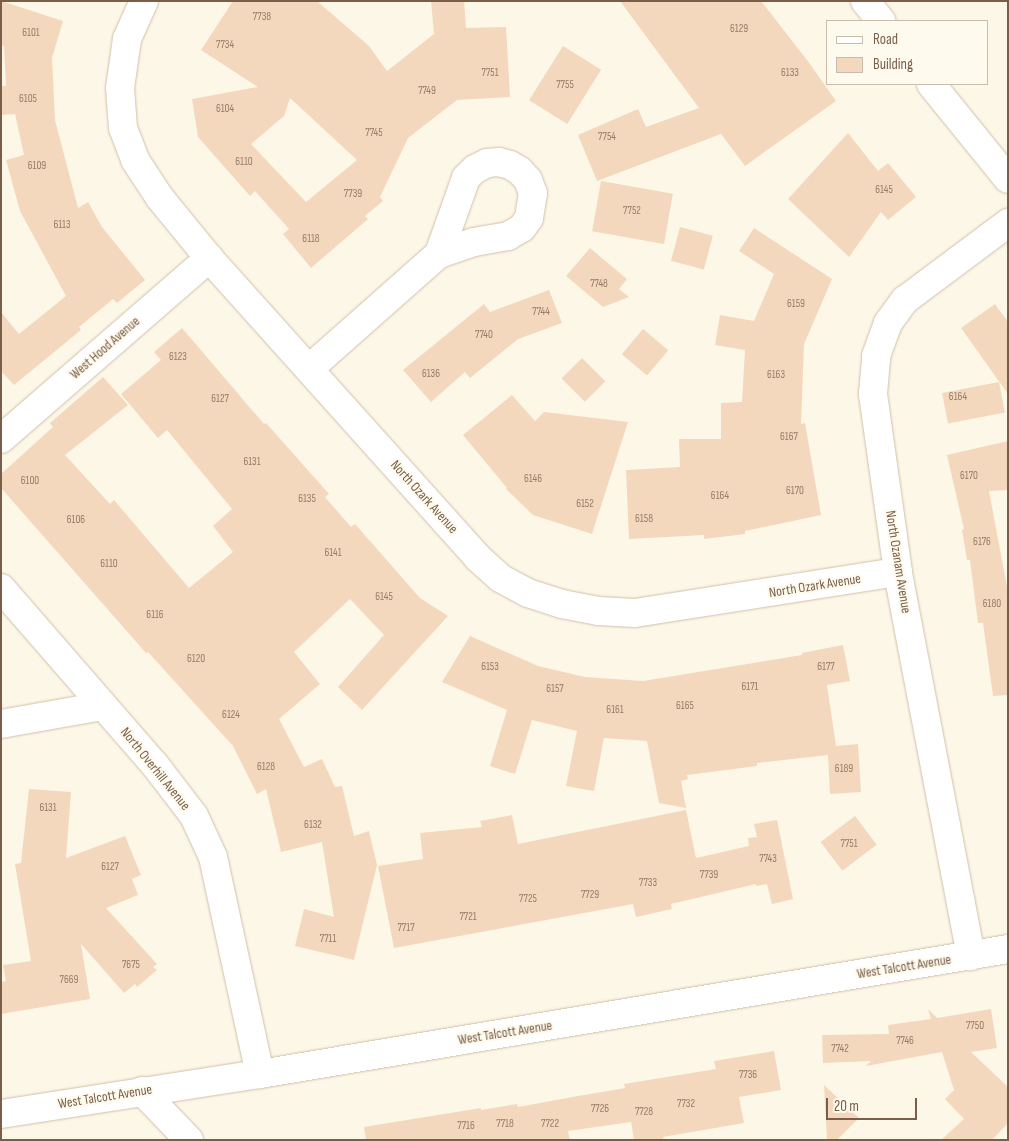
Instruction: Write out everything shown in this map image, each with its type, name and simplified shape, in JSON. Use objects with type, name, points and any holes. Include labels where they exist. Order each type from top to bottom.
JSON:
[{"type":"street","name":"North Ozark Avenue","points":[[144,1],[127,39],[120,88],[123,128],[135,160],[160,198],[209,258],[310,368],[477,557],[500,578],[528,593],[562,604],[598,611],[634,613],[898,572]]},
{"type":"street","points":[[865,1],[880,20]]},
{"type":"street","points":[[932,85],[1008,180]]},
{"type":"street","name":"North Ozanam Avenue","points":[[971,956],[898,572],[873,394],[876,356],[888,323],[905,300],[1008,223]]},
{"type":"street","points":[[310,368],[438,254]]},
{"type":"street","name":"West Hood Avenue","points":[[1,438],[209,258]]},
{"type":"street","name":"North Overhill Avenue","points":[[1,588],[155,765],[194,816],[213,856],[260,1074]]},
{"type":"street","points":[[1,724],[102,706]]},
{"type":"street","name":"West Talcott Avenue","points":[[1,1114],[260,1074],[1008,949]]},
{"type":"street","points":[[142,1091],[189,1140]]},
{"type":"building","points":[[1,1],[63,21],[52,58],[55,120],[78,208],[88,202],[102,227],[145,280],[117,303],[113,299],[79,327],[81,330],[14,385],[1,371],[1,312],[19,334],[66,296],[20,211],[6,160],[24,155],[15,114],[1,115],[1,86],[6,86],[4,46],[1,45]]},
{"type":"building","points":[[233,1],[317,1],[369,46],[387,71],[434,34],[431,1],[464,1],[466,28],[506,27],[510,97],[457,100],[408,138],[380,197],[383,201],[365,216],[368,219],[311,268],[283,234],[289,229],[255,191],[250,196],[198,137],[192,99],[258,87],[201,50]],"holes":[[[290,98],[357,160],[306,202],[251,144],[284,116]]]},
{"type":"building","points":[[620,1],[761,1],[836,101],[745,166],[721,134],[597,181],[578,135],[638,109],[646,127],[699,108]]},
{"type":"building","points":[[563,46],[601,70],[567,124],[529,100]]},
{"type":"building","points":[[848,133],[878,171],[888,163],[916,197],[888,220],[881,212],[849,257],[788,199]]},
{"type":"building","points":[[601,181],[673,194],[664,244],[592,231]]},
{"type":"building","points":[[680,227],[713,236],[704,270],[671,261]]},
{"type":"building","points":[[754,228],[832,279],[804,344],[801,424],[805,423],[821,515],[745,531],[745,534],[704,539],[704,535],[629,539],[626,470],[680,467],[679,439],[721,439],[721,403],[742,402],[745,350],[715,345],[720,315],[754,321],[774,274],[739,251]]},
{"type":"building","points":[[590,248],[627,279],[619,289],[629,297],[603,307],[566,276]]},
{"type":"building","points":[[549,290],[562,323],[518,339],[470,378],[465,372],[431,402],[403,370],[484,304],[490,312]]},
{"type":"building","points":[[995,304],[1008,322],[1008,394],[961,328]]},
{"type":"building","points":[[182,328],[264,424],[266,423],[329,494],[325,497],[351,527],[355,524],[420,598],[448,616],[362,710],[338,687],[384,635],[350,599],[294,652],[320,684],[279,719],[304,767],[322,759],[335,787],[342,786],[354,836],[369,831],[377,865],[354,960],[295,946],[304,909],[334,917],[322,842],[281,852],[266,789],[257,794],[233,746],[148,652],[146,653],[1,488],[1,474],[53,427],[50,423],[103,377],[128,405],[65,455],[110,504],[114,500],[189,588],[233,552],[213,526],[232,509],[167,430],[158,438],[121,394],[161,360],[154,352]]},
{"type":"building","points":[[643,329],[668,350],[647,375],[622,354]]},
{"type":"building","points":[[582,358],[605,381],[585,402],[561,379]]},
{"type":"building","points":[[999,382],[1005,412],[948,423],[942,393]]},
{"type":"building","points":[[512,395],[535,421],[544,412],[628,422],[592,534],[533,515],[506,489],[463,435]]},
{"type":"building","points":[[1008,441],[1008,490],[989,491],[1008,592],[1008,695],[993,696],[983,623],[978,623],[970,560],[967,560],[962,530],[964,529],[947,455]]},
{"type":"building","points":[[470,636],[538,666],[585,677],[643,681],[802,655],[802,653],[843,645],[850,681],[827,685],[836,746],[858,744],[861,792],[830,794],[828,755],[757,763],[757,766],[687,775],[688,779],[681,781],[686,808],[659,803],[647,741],[604,738],[594,791],[566,786],[577,731],[532,720],[515,774],[490,766],[507,710],[442,682]]},
{"type":"building","points":[[29,789],[71,792],[66,858],[125,836],[141,875],[132,879],[138,895],[106,908],[157,964],[153,967],[157,970],[137,987],[135,984],[124,993],[81,944],[90,999],[1,1014],[1,982],[6,981],[3,965],[31,961],[15,864],[21,863]]},
{"type":"building","points":[[686,810],[696,858],[749,846],[748,838],[757,837],[754,824],[777,820],[793,899],[772,904],[767,884],[756,886],[756,884],[671,904],[672,909],[636,917],[633,904],[394,948],[378,866],[423,859],[420,833],[482,827],[480,821],[512,815],[518,844]]},
{"type":"building","points":[[855,816],[877,845],[842,871],[821,842]]},
{"type":"building","points":[[928,1009],[937,1018],[991,1009],[997,1048],[971,1052],[1008,1087],[1008,1123],[992,1140],[941,1140],[964,1119],[945,1099],[954,1090],[942,1052],[866,1066],[871,1061],[823,1063],[822,1035],[889,1034],[888,1025],[931,1019]]},
{"type":"building","points":[[774,1051],[781,1090],[739,1097],[744,1123],[663,1137],[664,1140],[634,1140],[631,1122],[568,1131],[570,1140],[366,1140],[364,1127],[481,1108],[481,1110],[517,1104],[518,1107],[625,1088],[624,1084],[716,1069],[714,1061]]},
{"type":"building","points":[[824,1085],[859,1118],[837,1140],[827,1140]]}]
